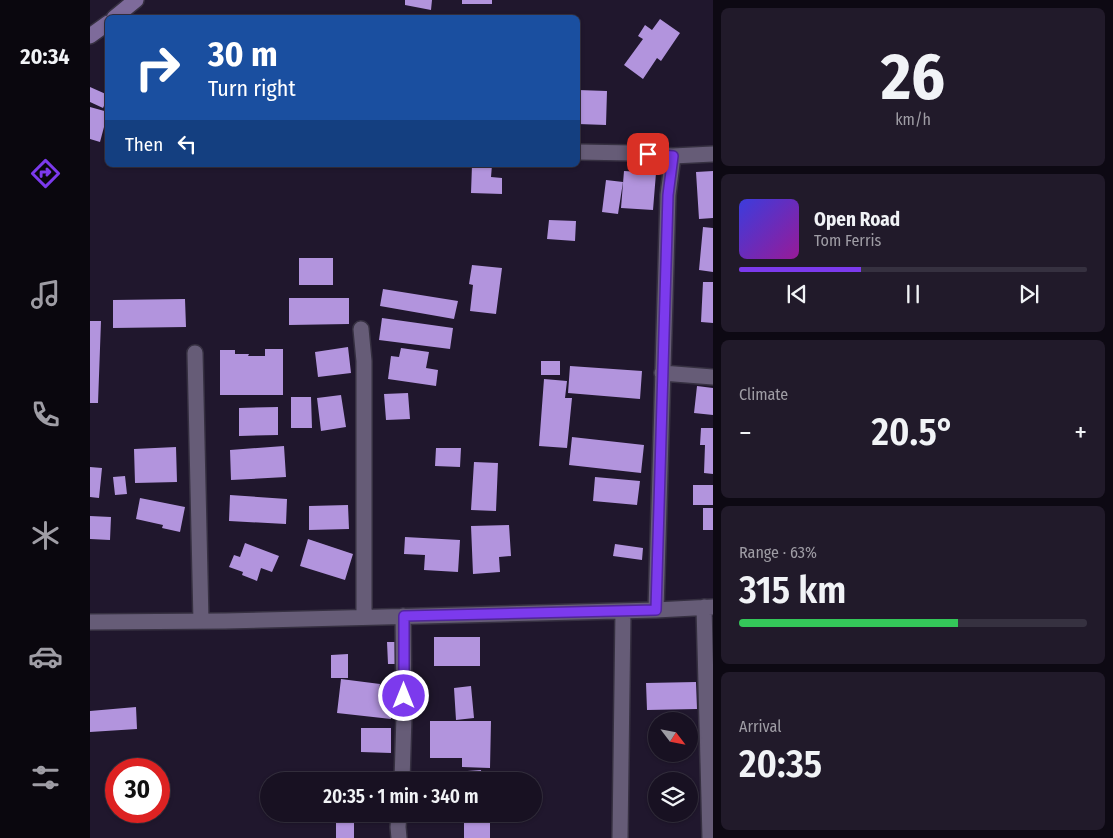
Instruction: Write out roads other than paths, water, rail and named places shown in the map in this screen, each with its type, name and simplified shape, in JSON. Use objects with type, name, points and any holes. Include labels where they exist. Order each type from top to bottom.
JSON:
[{"type":"main road","points":[[118,15],[136,0]]},
{"type":"main road","points":[[90,36],[105,25]]},
{"type":"street","points":[[580,152],[673,156],[713,154]]},
{"type":"street","points":[[656,610],[668,195],[673,156]]},
{"type":"street","points":[[361,329],[364,361],[364,617]]},
{"type":"street","points":[[195,353],[201,621]]},
{"type":"street","points":[[662,373],[713,377]]},
{"type":"street","points":[[90,622],[623,611],[708,607],[710,838]]},
{"type":"street","points":[[620,838],[623,611]]},
{"type":"street","points":[[402,772],[404,616]]},
{"type":"street","points":[[398,822],[399,838]]}]
